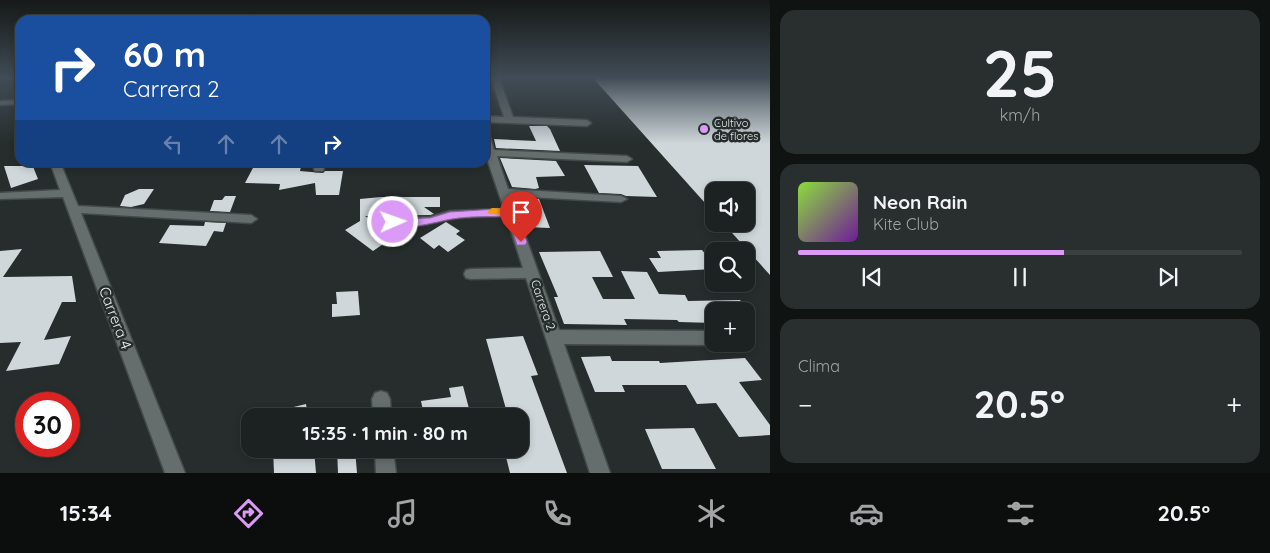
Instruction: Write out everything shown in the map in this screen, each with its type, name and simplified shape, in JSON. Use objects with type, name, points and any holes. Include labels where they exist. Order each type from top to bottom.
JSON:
[{"type":"street","points":[[503,100],[509,119]]},
{"type":"street","points":[[0,103],[15,102]]},
{"type":"street","points":[[490,119],[587,123]]},
{"type":"street","points":[[490,153],[627,159]]},
{"type":"street","name":"Carrera 2","points":[[490,153],[600,473]]},
{"type":"street","name":"Carrera 4","points":[[57,167],[175,473]]},
{"type":"street","points":[[504,192],[622,199]]},
{"type":"street","points":[[0,196],[68,193]]},
{"type":"street","points":[[74,209],[252,219]]},
{"type":"street","points":[[393,222],[430,221],[450,215],[511,212]]},
{"type":"street","points":[[471,274],[532,273]]},
{"type":"street","points":[[554,337],[705,338]]},
{"type":"street","points":[[385,458],[386,473]]},
{"type":"building","name":"Cultivo de flores","points":[[613,100],[770,100],[770,275],[755,258],[755,242],[740,242],[731,232],[755,232],[755,182],[705,182],[705,203]]},
{"type":"building","points":[[529,126],[547,126],[560,151],[496,148],[494,139],[536,141]]},
{"type":"building","points":[[500,158],[556,161],[565,176],[536,177],[539,188],[535,189],[512,187]]},
{"type":"building","points":[[584,165],[638,166],[657,197],[599,193]]},
{"type":"building","points":[[4,166],[33,167],[38,179],[11,188]]},
{"type":"building","points":[[253,167],[301,167],[300,171],[323,173],[325,171],[343,171],[339,195],[316,195],[315,183],[279,190],[280,184],[245,183]]},
{"type":"building","points":[[139,189],[154,189],[144,204],[131,207],[120,206],[125,195]]},
{"type":"building","points":[[225,196],[236,196],[230,212],[210,211],[214,200],[222,200]]},
{"type":"building","points":[[440,197],[440,207],[424,207],[434,214],[430,215],[365,216],[395,236],[373,251],[345,230],[360,221],[360,199]]},
{"type":"building","points":[[516,198],[539,199],[550,228],[525,227]]},
{"type":"building","points":[[205,222],[226,223],[223,232],[214,231],[206,246],[159,243],[170,225],[204,226]]},
{"type":"building","points":[[446,222],[460,231],[456,234],[465,240],[448,252],[439,245],[434,249],[420,238]]},
{"type":"building","points":[[22,249],[3,277],[72,276],[76,302],[62,302],[44,340],[71,336],[59,364],[6,371],[21,342],[0,343],[0,251]]},
{"type":"building","points":[[702,250],[705,254],[705,269],[658,272],[649,258],[661,258],[657,251]]},
{"type":"building","points":[[600,251],[613,277],[592,277],[603,299],[635,299],[621,271],[647,272],[659,294],[685,295],[688,301],[740,300],[741,302],[705,302],[705,323],[624,319],[627,325],[564,324],[554,297],[558,297],[539,252]]},
{"type":"building","points":[[358,291],[360,315],[332,317],[332,304],[337,304],[336,292]]},
{"type":"building","points":[[523,336],[538,375],[531,376],[567,473],[510,473],[506,458],[529,458],[529,408],[506,408],[486,339]]},
{"type":"building","points":[[610,356],[612,361],[659,361],[660,363],[745,358],[762,380],[739,382],[770,425],[770,435],[739,437],[716,403],[697,404],[686,385],[622,385],[625,392],[595,392],[581,357]]},
{"type":"building","points":[[463,386],[469,408],[422,408],[421,401],[451,397],[449,388]]},
{"type":"building","points":[[306,404],[307,408],[290,408]]},
{"type":"building","points":[[694,428],[716,469],[662,469],[645,429]]},
{"type":"building","points":[[273,458],[315,458],[316,473],[274,473]]},
{"type":"building","points":[[337,458],[356,458],[357,473],[338,473]]},
{"type":"slow traffic","points":[[492,212],[511,212],[514,223]]},
{"type":"place","name":"Cultivo de flores","points":[[704,129]]},
{"type":"route","points":[[393,222],[430,221],[450,215],[511,212],[521,242]]}]
